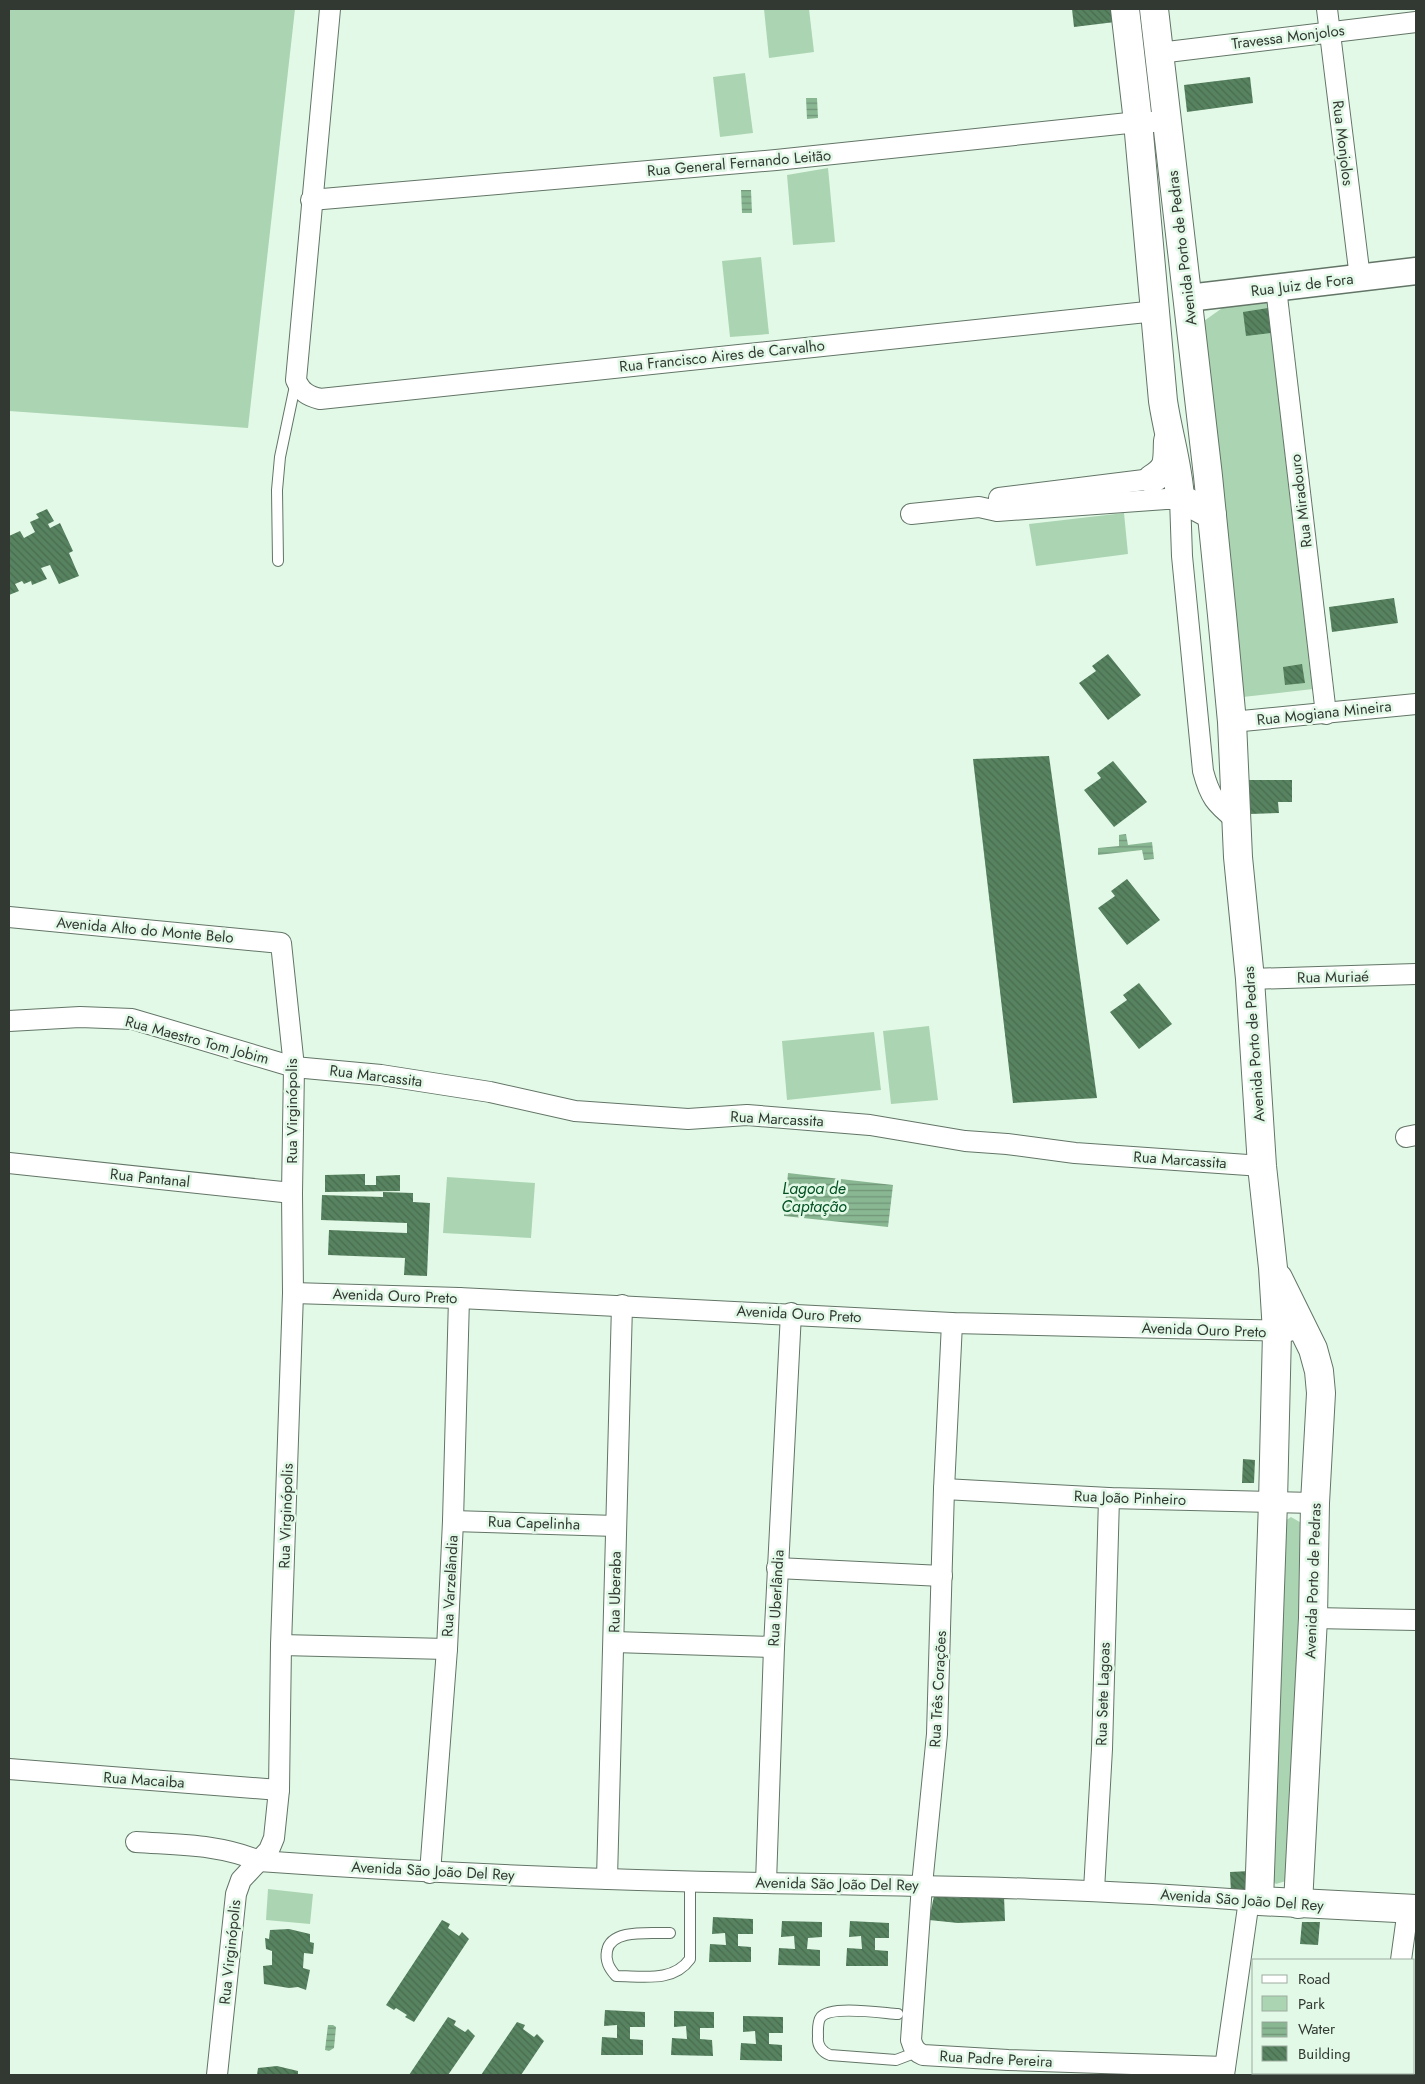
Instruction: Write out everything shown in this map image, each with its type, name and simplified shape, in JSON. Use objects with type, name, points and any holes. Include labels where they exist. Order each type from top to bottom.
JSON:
[{"type":"main road","name":"Avenida Porto de Pedras","points":[[1125,9],[1138,122],[1168,432],[1175,454],[1180,492]]},
{"type":"main road","name":"Avenida Porto de Pedras","points":[[1154,9],[1209,487],[1232,722],[1236,820],[1250,978],[1262,1166],[1273,1268],[1277,1332],[1273,1502],[1254,1900]]},
{"type":"main road","points":[[1152,479],[1163,472],[1167,464],[1168,432]]},
{"type":"main road","points":[[1180,492],[1203,492],[1209,487]]},
{"type":"main road","points":[[1180,492],[1212,515]]},
{"type":"main road","name":"Avenida Porto de Pedras","points":[[1273,1268],[1313,1349],[1319,1372],[1321,1393],[1315,1503],[1313,1618],[1298,1904]]},
{"type":"main road","name":"Avenida São João Del Rey","points":[[1254,1900],[1412,1909]]},
{"type":"street","points":[[296,380],[330,9]]},
{"type":"street","name":"Rua Monjolos","points":[[1327,9],[1360,278]]},
{"type":"street","name":"Travessa Monjolos","points":[[1159,53],[1416,22]]},
{"type":"street","name":"Rua General Fernando Leitão","points":[[311,200],[776,160],[1138,122],[1166,122]]},
{"type":"street","name":"Rua Juiz de Fora","points":[[1188,298],[1416,271]]},
{"type":"street","name":"Rua Miradouro","points":[[1276,288],[1326,714]]},
{"type":"street","name":"Rua Francisco Aires de Carvalho","points":[[296,380],[299,388],[304,393],[320,399],[1156,312]]},
{"type":"street","points":[[979,507],[1000,497],[1152,479]]},
{"type":"street","points":[[911,514],[979,507],[997,510],[1180,492]]},
{"type":"street","name":"Avenida Porto de Pedras","points":[[1180,492],[1182,556],[1203,771],[1207,787],[1215,802],[1236,820]]},
{"type":"street","name":"Rua Mogiana Mineira","points":[[1232,722],[1416,704]]},
{"type":"street","name":"Avenida Alto do Monte Belo","points":[[9,917],[281,942]]},
{"type":"street","name":"Rua Virginópolis","points":[[217,2075],[236,1894],[241,1880],[269,1850],[274,1838],[279,1790],[281,1644],[293,1293],[294,1067],[281,942]]},
{"type":"street","name":"Rua Muriaé","points":[[1250,978],[1416,974]]},
{"type":"street","name":"Rua Maestro Tom Jobim","points":[[9,1021],[80,1017],[132,1019],[294,1067]]},
{"type":"street","name":"Rua Marcassita","points":[[294,1067],[381,1074],[481,1090],[575,1111],[688,1120],[746,1115],[870,1125],[965,1141],[1007,1144],[1075,1153],[1262,1166]]},
{"type":"street","name":"Rua Pantanal","points":[[9,1164],[292,1193]]},
{"type":"street","name":"Avenida Ouro Preto","points":[[293,1293],[622,1305],[952,1323],[1277,1332],[1305,1331]]},
{"type":"street","name":"Rua Varzelândia","points":[[430,1873],[447,1649],[453,1520],[459,1298]]},
{"type":"street","name":"Rua Uberaba","points":[[607,1879],[622,1305]]},
{"type":"street","name":"Rua Uberlândia","points":[[766,1883],[777,1568],[790,1313]]},
{"type":"street","name":"Rua Três Corações","points":[[917,2052],[911,2040],[922,1885],[937,1734],[944,1489],[952,1323]]},
{"type":"street","name":"Rua João Pinheiro","points":[[944,1489],[1109,1498],[1315,1503]]},
{"type":"street","name":"Rua Sete Lagoas","points":[[1094,1890],[1102,1739],[1109,1498]]},
{"type":"street","name":"Rua Capelinha","points":[[453,1520],[616,1526]]},
{"type":"street","points":[[777,1568],[942,1576]]},
{"type":"street","points":[[1313,1618],[1416,1620]]},
{"type":"street","points":[[614,1642],[774,1647]]},
{"type":"street","points":[[281,1644],[447,1649]]},
{"type":"street","name":"Rua Macaiba","points":[[9,1769],[279,1790]]},
{"type":"street","name":"Avenida São João Del Rey","points":[[136,1842],[223,1849],[239,1852],[259,1861],[430,1873],[1094,1890],[1254,1900]]},
{"type":"street","points":[[1225,2071],[1254,1900]]},
{"type":"street","points":[[1401,1959],[1412,1909]]},
{"type":"street","name":"Rua Padre Pereira","points":[[917,2052],[923,2055],[1007,2068],[1225,2071]]},
{"type":"lane","points":[[278,561],[277,490],[280,457],[296,380]]},
{"type":"lane","points":[[670,1933],[623,1934],[612,1938],[606,1952],[608,1968],[616,1976],[663,1976],[675,1973],[684,1967],[690,1959],[690,1881]]},
{"type":"lane","points":[[898,2014],[834,2010],[822,2016],[819,2021],[818,2042],[824,2053],[830,2054],[896,2060],[917,2052]]},
{"type":"green space","points":[[9,9],[295,9],[248,428],[9,411]]},
{"type":"green space","points":[[764,9],[809,9],[814,52],[769,58]]},
{"type":"green space","points":[[745,73],[753,133],[720,137],[713,77]]},
{"type":"green space","points":[[828,168],[835,242],[793,245],[787,175]]},
{"type":"green space","points":[[761,257],[769,334],[730,337],[722,261]]},
{"type":"green space","points":[[1271,302],[1313,689],[1243,697],[1204,321],[1225,306]]},
{"type":"green space","points":[[1124,513],[1128,554],[1036,566],[1029,524]]},
{"type":"green space","points":[[929,1026],[938,1100],[891,1104],[883,1031]]},
{"type":"green space","points":[[874,1032],[881,1090],[787,1100],[782,1041]]},
{"type":"green space","points":[[447,1177],[535,1183],[531,1238],[443,1233]]},
{"type":"green space","points":[[1291,1517],[1305,1525],[1286,1881],[1276,1884],[1263,1872],[1282,1523]]},
{"type":"green space","points":[[268,1889],[313,1894],[310,1924],[266,1920]]},
{"type":"water","points":[[806,98],[817,98],[818,118],[807,119]]},
{"type":"water","points":[[741,190],[751,190],[752,213],[742,213]]},
{"type":"water","points":[[1126,834],[1128,845],[1152,842],[1154,859],[1144,860],[1142,850],[1098,855],[1098,848],[1119,846],[1119,835]]},
{"type":"water","name":"Lagoa de Captação","points":[[788,1173],[893,1185],[888,1227],[784,1216]]},
{"type":"water","points":[[328,2025],[336,2027],[334,2048],[329,2051],[325,2050]]},
{"type":"building","points":[[1072,9],[1112,9],[1115,22],[1074,27]]},
{"type":"building","points":[[1250,77],[1253,103],[1187,112],[1184,85]]},
{"type":"building","points":[[1268,308],[1271,333],[1246,336],[1243,312]]},
{"type":"building","points":[[47,509],[54,521],[48,524],[50,528],[60,523],[73,551],[69,553],[79,576],[59,584],[50,565],[41,568],[47,579],[32,585],[31,581],[24,584],[22,581],[15,584],[19,591],[9,595],[9,536],[20,531],[24,538],[35,532],[30,522],[39,518],[36,514]]},
{"type":"building","points":[[1394,598],[1398,623],[1332,632],[1329,607]]},
{"type":"building","points":[[1108,654],[1141,695],[1108,720],[1079,683],[1096,671],[1092,666]]},
{"type":"building","points":[[1302,664],[1305,683],[1285,685],[1283,667]]},
{"type":"building","points":[[1049,756],[1097,1098],[1013,1103],[973,759]]},
{"type":"building","points":[[1113,761],[1147,802],[1114,827],[1084,790],[1101,778],[1097,773]]},
{"type":"building","points":[[1249,780],[1292,780],[1292,802],[1278,802],[1279,813],[1250,814]]},
{"type":"building","points":[[1127,879],[1160,920],[1127,945],[1098,908],[1115,896],[1111,891]]},
{"type":"building","points":[[1139,983],[1172,1024],[1139,1049],[1110,1012],[1127,1000],[1123,995]]},
{"type":"building","points":[[365,1174],[365,1185],[376,1185],[376,1176],[400,1175],[400,1191],[325,1192],[325,1175]]},
{"type":"building","points":[[383,1192],[413,1193],[413,1202],[430,1203],[427,1276],[404,1275],[405,1258],[328,1255],[329,1230],[407,1233],[407,1223],[321,1220],[322,1195],[383,1197]]},
{"type":"building","points":[[1243,1459],[1255,1460],[1254,1483],[1242,1483]]},
{"type":"building","points":[[1250,1871],[1250,1892],[1231,1893],[1230,1872]]},
{"type":"building","points":[[934,1896],[960,1898],[1004,1896],[1005,1921],[958,1923],[929,1920]]},
{"type":"building","points":[[713,1917],[753,1919],[753,1934],[738,1934],[738,1946],[751,1947],[751,1962],[709,1962],[710,1944],[726,1945],[725,1933],[712,1934]]},
{"type":"building","points":[[442,1920],[450,1924],[448,1928],[459,1936],[462,1932],[469,1939],[414,2022],[405,2017],[407,2015],[396,2008],[394,2010],[386,2005]]},
{"type":"building","points":[[782,1921],[822,1922],[822,1937],[808,1938],[807,1949],[820,1950],[820,1966],[778,1965],[779,1948],[795,1949],[794,1936],[781,1937]]},
{"type":"building","points":[[850,1921],[889,1923],[889,1938],[875,1938],[875,1950],[888,1951],[888,1966],[846,1966],[847,1948],[862,1949],[861,1936],[849,1937]]},
{"type":"building","points":[[1302,1922],[1320,1922],[1318,1945],[1300,1944]]},
{"type":"building","points":[[289,1929],[310,1934],[310,1942],[314,1943],[313,1954],[304,1953],[303,1968],[310,1970],[306,1990],[298,1987],[289,1988],[264,1984],[263,1966],[272,1965],[272,1951],[266,1949],[265,1938],[269,1939],[270,1930]]},
{"type":"building","points":[[605,2010],[645,2012],[645,2027],[630,2027],[630,2039],[643,2040],[643,2055],[601,2055],[602,2037],[617,2038],[617,2025],[604,2026]]},
{"type":"building","points":[[674,2011],[714,2012],[714,2028],[700,2028],[700,2039],[712,2040],[713,2056],[671,2055],[672,2038],[687,2039],[686,2026],[674,2027]]},
{"type":"building","points":[[743,2016],[783,2017],[783,2033],[769,2033],[769,2044],[782,2045],[782,2061],[740,2060],[741,2043],[756,2044],[755,2031],[743,2032]]},
{"type":"building","points":[[448,2017],[456,2021],[454,2025],[465,2032],[468,2029],[475,2036],[448,2075],[409,2075]]},
{"type":"building","points":[[517,2022],[525,2025],[523,2029],[534,2037],[537,2034],[544,2041],[521,2075],[481,2075]]},
{"type":"building","points":[[277,2066],[298,2071],[298,2075],[257,2075],[258,2068]]}]
